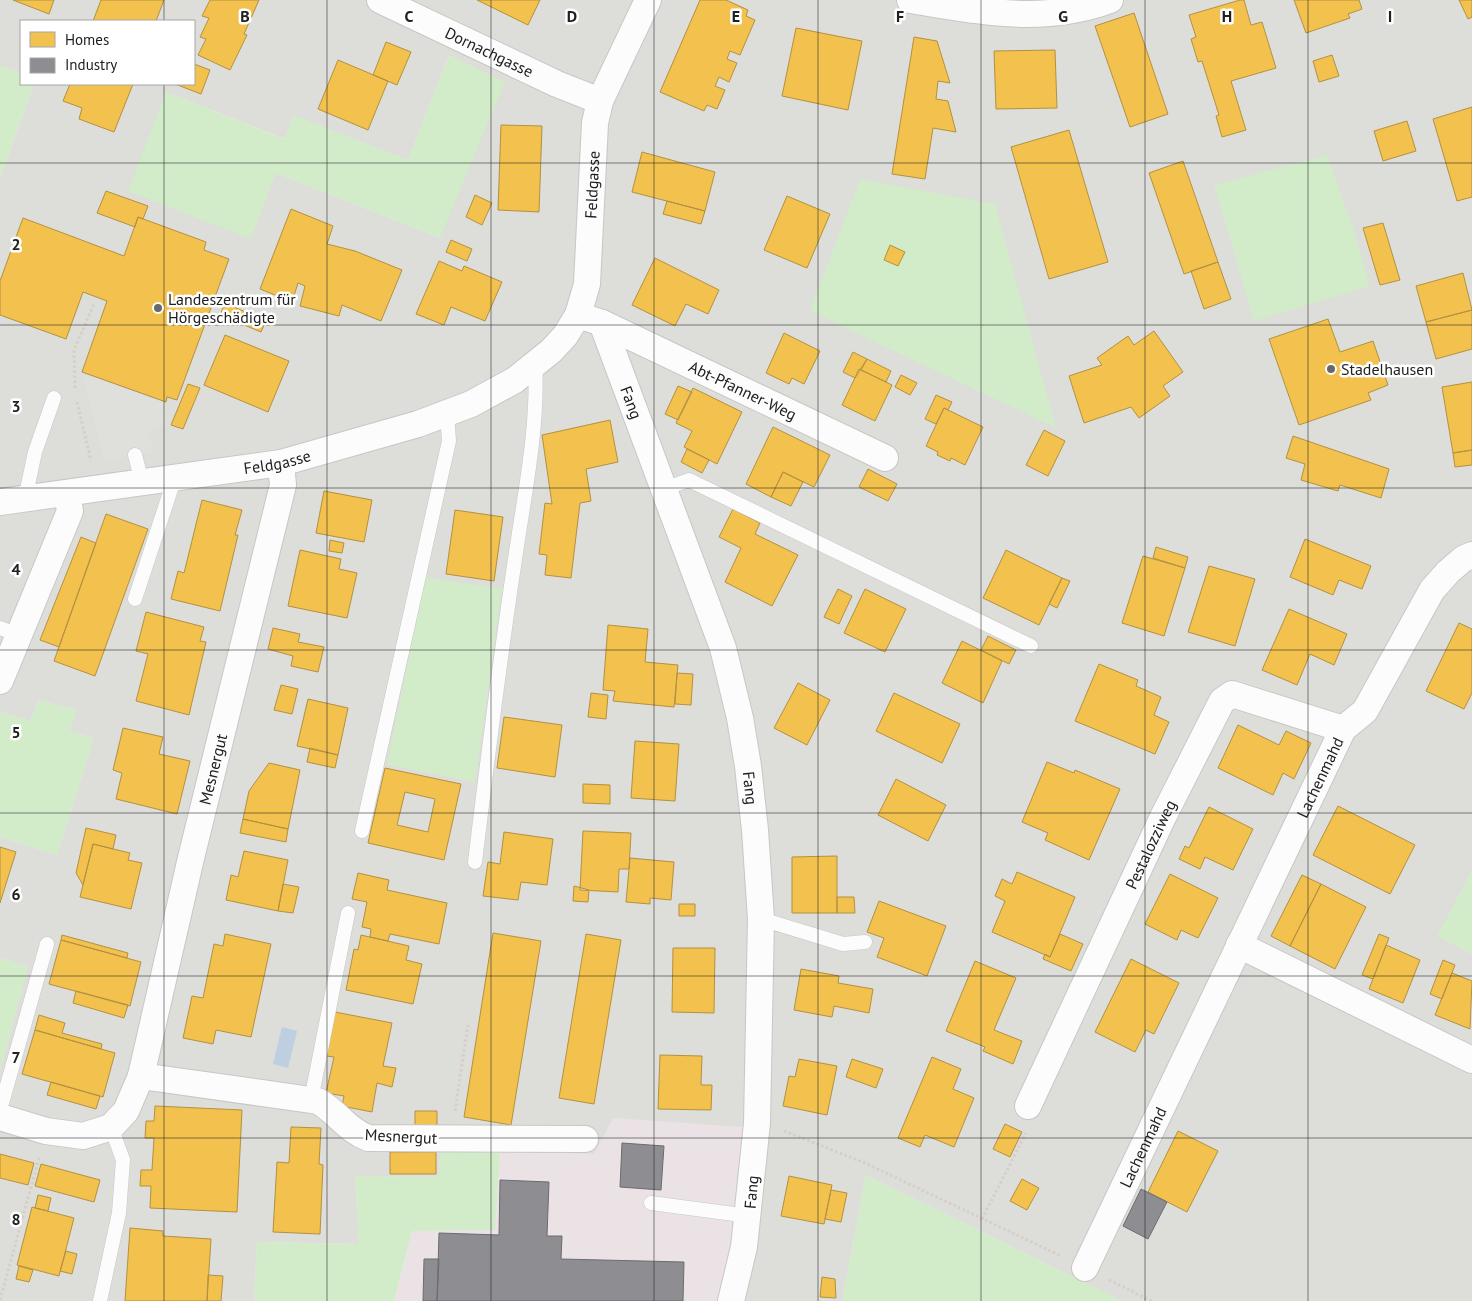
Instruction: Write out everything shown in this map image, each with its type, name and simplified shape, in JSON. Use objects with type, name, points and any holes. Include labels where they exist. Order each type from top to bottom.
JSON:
[{"type":"street","name":"Dornachgasse","points":[[380,0],[558,84],[600,101]]},
{"type":"street","name":"Feldgasse","points":[[12,501],[281,463],[368,440],[471,404],[515,380],[565,336],[590,319],[587,284],[595,123],[600,101],[648,0]]},
{"type":"street","points":[[910,0],[1033,16],[1084,10],[1110,0]]},
{"type":"street","name":"Abt-Pfanner-Weg","points":[[590,319],[885,458]]},
{"type":"street","name":"Fang","points":[[590,319],[664,489],[723,648],[740,718],[753,803],[761,919],[757,1123],[749,1216],[744,1247],[731,1301]]},
{"type":"street","name":"Mesnergut","points":[[111,1127],[126,1111],[141,1076],[191,858],[283,485],[281,463]]},
{"type":"street","points":[[0,681],[10,632],[70,511],[67,493]]},
{"type":"street","name":"Lachenmahd","points":[[1085,1268],[1343,729],[1365,711],[1432,590],[1448,572],[1463,559],[1472,555]]},
{"type":"street","name":"Pestalozziweg","points":[[1029,1116],[1163,817],[1222,701],[1232,694],[1242,696],[1343,729]]},
{"type":"street","points":[[1239,945],[1472,1060]]},
{"type":"street","name":"Mesnergut","points":[[141,1076],[311,1100],[332,1109],[355,1133],[368,1138],[585,1139]]},
{"type":"street","points":[[0,1117],[46,1131],[83,1136],[111,1127]]},
{"type":"lane","points":[[475,862],[497,682],[532,434],[537,384],[535,364]]},
{"type":"lane","points":[[12,501],[35,452],[54,398]]},
{"type":"lane","points":[[362,831],[449,441],[447,412]]},
{"type":"lane","points":[[135,456],[142,482]]},
{"type":"lane","points":[[135,599],[175,477]]},
{"type":"lane","points":[[664,489],[689,480],[1031,646]]},
{"type":"lane","points":[[311,1100],[348,913]]},
{"type":"lane","points":[[761,919],[843,944],[864,942]]},
{"type":"lane","points":[[0,1110],[47,944]]},
{"type":"lane","points":[[100,1301],[119,1213],[124,1160],[111,1127]]},
{"type":"lane","points":[[651,1203],[749,1216]]},
{"type":"path","points":[[94,304],[74,350],[73,379],[90,458],[100,488]]},
{"type":"path","points":[[451,1138],[468,1025]]},
{"type":"path","points":[[982,1219],[1029,1116]]},
{"type":"path","points":[[757,1123],[772,1126],[865,1163],[1152,1301]]},
{"type":"path","points":[[0,1300],[46,1131]]},
{"type":"shaded area","points":[[0,0],[1472,0],[1472,871],[1438,936],[1472,954],[1472,1301],[1122,1301],[866,1175],[842,1301],[720,1301],[594,1154],[441,1151],[438,1177],[355,1176],[359,1244],[257,1242],[254,1301],[0,1301],[0,1071],[28,966],[0,958],[0,837],[57,855],[94,738],[69,731],[77,710],[39,700],[30,721],[0,712],[0,179],[34,85],[195,85],[195,20],[20,20],[20,72],[0,66]],"holes":[[[449,55],[440,238],[276,173],[166,92],[285,139],[294,116],[408,160]]]},
{"type":"shaded area","points":[[82,372],[163,402],[167,425],[148,431],[153,453],[104,460]]},
{"type":"shaded area","points":[[613,1118],[744,1127],[734,1242],[720,1301],[394,1301],[412,1231],[495,1230],[500,1153],[594,1154]]},
{"type":"green space","points":[[449,55],[505,82],[440,238],[276,173],[251,239],[128,191],[166,92],[284,139],[294,115],[408,160]]},
{"type":"green space","points":[[0,66],[20,72],[20,85],[34,85],[0,179]]},
{"type":"green space","points":[[1327,155],[1354,230],[1370,286],[1254,321],[1214,185]]},
{"type":"green space","points":[[860,179],[995,204],[1056,428],[810,311]]},
{"type":"green space","points":[[425,577],[502,589],[475,782],[387,765]]},
{"type":"green space","points":[[39,700],[77,710],[69,731],[94,738],[57,855],[0,837],[0,712],[30,721]]},
{"type":"green space","points":[[1472,871],[1472,954],[1437,936]]},
{"type":"green space","points":[[0,958],[28,966],[0,1071]]},
{"type":"green space","points":[[441,1151],[500,1153],[495,1230],[412,1231],[394,1301],[254,1301],[257,1242],[359,1244],[355,1176],[438,1177]]},
{"type":"green space","points":[[866,1175],[1122,1301],[842,1301]]},
{"type":"water","points":[[282,1027],[297,1031],[288,1068],[273,1064]]},
{"type":"building: Homes","points":[[13,0],[54,0],[49,14]]},
{"type":"building: Homes","points":[[101,0],[164,0],[156,20],[93,20]]},
{"type":"building: Homes","points":[[210,0],[259,0],[244,34],[247,35],[230,70],[198,55],[206,39],[200,37],[209,18],[202,16]]},
{"type":"building: Homes","points":[[477,0],[540,0],[528,25]]},
{"type":"building: Homes","points":[[700,0],[726,0],[748,10],[746,16],[755,20],[740,55],[730,51],[727,59],[737,63],[729,82],[719,77],[715,86],[725,90],[717,109],[707,105],[704,111],[660,92]]},
{"type":"building: Homes","points":[[1244,0],[1251,25],[1262,22],[1276,68],[1231,81],[1246,130],[1222,137],[1216,116],[1219,115],[1202,61],[1198,62],[1191,39],[1196,37],[1189,15]]},
{"type":"building: Homes","points":[[1294,0],[1359,0],[1362,9],[1348,14],[1350,18],[1306,33]]},
{"type":"building: Homes","points":[[1459,0],[1472,0],[1472,17],[1468,19]]},
{"type":"building: Homes","points":[[1134,13],[1168,114],[1130,127],[1095,26]]},
{"type":"building: Homes","points":[[796,28],[862,41],[848,110],[782,96]]},
{"type":"building: Homes","points":[[914,37],[937,41],[950,83],[938,81],[936,99],[948,101],[956,132],[933,128],[925,179],[892,174]]},
{"type":"building: Homes","points":[[386,42],[411,52],[397,85],[373,75]]},
{"type":"building: Homes","points":[[1055,50],[1057,108],[996,109],[994,51]]},
{"type":"building: Homes","points":[[1332,55],[1339,76],[1319,82],[1313,61]]},
{"type":"building: Homes","points":[[338,60],[388,81],[368,130],[318,109]]},
{"type":"building: Homes","points":[[195,64],[210,70],[201,94],[178,85],[195,85]]},
{"type":"building: Homes","points":[[70,85],[133,85],[114,132],[79,119],[82,108],[63,101]]},
{"type":"building: Homes","points":[[1472,107],[1472,197],[1457,201],[1433,119]]},
{"type":"building: Homes","points":[[1407,121],[1416,151],[1383,161],[1374,131]]},
{"type":"building: Homes","points":[[501,125],[542,126],[539,212],[498,210]]},
{"type":"building: Homes","points":[[1069,130],[1108,262],[1049,279],[1011,147]]},
{"type":"building: Homes","points":[[642,152],[715,172],[705,211],[632,192]]},
{"type":"building: Homes","points":[[1183,161],[1218,262],[1184,274],[1149,173]]},
{"type":"building: Homes","points":[[106,191],[148,206],[143,219],[138,217],[135,227],[97,213]]},
{"type":"building: Homes","points":[[475,195],[492,203],[482,225],[466,217]]},
{"type":"building: Homes","points":[[787,196],[830,214],[807,268],[764,250]]},
{"type":"building: Homes","points":[[667,201],[705,211],[701,224],[663,214]]},
{"type":"building: Homes","points":[[291,209],[333,226],[327,244],[355,251],[402,270],[381,321],[342,305],[339,316],[300,306],[305,286],[298,283],[292,302],[260,289]]},
{"type":"building: Homes","name":"Landeszentrum für Hörgeschädigte","points":[[138,217],[206,242],[204,250],[229,259],[177,400],[167,397],[166,402],[82,372],[107,301],[83,292],[66,339],[0,315],[0,281],[23,218],[124,256]]},
{"type":"building: Homes","points":[[1383,223],[1400,280],[1380,285],[1363,228]]},
{"type":"building: Homes","points":[[451,240],[472,249],[467,261],[446,252]]},
{"type":"building: Homes","points":[[890,245],[905,252],[898,266],[884,260]]},
{"type":"building: Homes","points":[[655,258],[719,290],[708,314],[686,304],[675,326],[632,305]]},
{"type":"building: Homes","points":[[439,261],[462,271],[464,266],[502,282],[485,321],[451,307],[444,325],[416,314]]},
{"type":"building: Homes","points":[[1218,262],[1231,299],[1204,309],[1191,271]]},
{"type":"building: Homes","points":[[1463,273],[1472,310],[1426,322],[1416,286]]},
{"type":"building: Homes","points":[[225,303],[266,321],[261,332],[220,315]]},
{"type":"building: Homes","points":[[1472,310],[1472,349],[1436,359],[1426,322]]},
{"type":"building: Homes","name":"Stadelhausen","points":[[1328,319],[1340,352],[1373,341],[1388,385],[1368,393],[1371,400],[1299,425],[1269,339]]},
{"type":"building: Homes","points":[[1154,331],[1183,372],[1163,386],[1170,396],[1139,418],[1131,407],[1084,423],[1069,376],[1102,365],[1097,358],[1128,336],[1134,345]]},
{"type":"building: Homes","points":[[784,333],[820,351],[804,384],[792,378],[789,384],[766,373]]},
{"type":"building: Homes","points":[[225,335],[289,361],[268,412],[204,385]]},
{"type":"building: Homes","points":[[853,352],[867,359],[855,378],[843,372]]},
{"type":"building: Homes","points":[[867,359],[891,371],[886,382],[861,370]]},
{"type":"building: Homes","points":[[859,369],[892,385],[875,421],[842,405]]},
{"type":"building: Homes","points":[[901,375],[917,383],[910,395],[895,387]]},
{"type":"building: Homes","points":[[1472,382],[1472,450],[1453,453],[1442,387]]},
{"type":"building: Homes","points":[[188,384],[200,388],[183,429],[171,425]]},
{"type":"building: Homes","points":[[678,386],[692,392],[678,420],[665,414]]},
{"type":"building: Homes","points":[[693,388],[742,412],[717,464],[684,447],[692,431],[676,423]]},
{"type":"building: Homes","points":[[936,395],[952,402],[948,410],[944,408],[936,424],[925,419]]},
{"type":"building: Homes","points":[[944,408],[983,427],[965,465],[951,458],[950,461],[937,455],[938,452],[926,446]]},
{"type":"building: Homes","points":[[610,420],[618,462],[586,469],[591,501],[580,503],[571,578],[545,575],[547,555],[539,554],[545,503],[552,504],[542,435]]},
{"type":"building: Homes","points":[[773,427],[830,455],[814,487],[783,472],[771,497],[746,484]]},
{"type":"building: Homes","points":[[1044,430],[1065,441],[1048,476],[1026,465]]},
{"type":"building: Homes","points":[[1293,436],[1389,469],[1381,498],[1340,485],[1338,491],[1301,480],[1305,464],[1286,458]]},
{"type":"building: Homes","points":[[687,449],[709,460],[702,473],[681,462]]},
{"type":"building: Homes","points":[[1472,450],[1472,465],[1455,467],[1453,453]]},
{"type":"building: Homes","points":[[868,469],[897,484],[888,501],[859,487]]},
{"type":"building: Homes","points":[[783,472],[803,482],[791,506],[771,497]]},
{"type":"building: Homes","points":[[324,491],[372,500],[364,542],[316,533]]},
{"type":"building: Homes","points":[[202,500],[242,510],[235,535],[238,535],[220,611],[171,599],[178,571],[184,573]]},
{"type":"building: Homes","points":[[733,509],[760,523],[755,534],[798,555],[772,606],[725,582],[741,548],[719,537]]},
{"type":"building: Homes","points":[[455,510],[503,517],[494,581],[446,574]]},
{"type":"building: Homes","points":[[106,514],[148,529],[95,676],[54,661]]},
{"type":"building: Homes","points":[[81,537],[96,543],[59,647],[40,640]]},
{"type":"building: Homes","points":[[1305,539],[1371,566],[1362,589],[1339,580],[1333,595],[1290,577]]},
{"type":"building: Homes","points":[[330,540],[344,543],[342,553],[329,551]]},
{"type":"building: Homes","points":[[1156,547],[1188,557],[1185,568],[1153,558]]},
{"type":"building: Homes","points":[[300,550],[341,559],[339,569],[357,573],[347,618],[288,606]]},
{"type":"building: Homes","points":[[1006,550],[1062,578],[1039,625],[983,598]]},
{"type":"building: Homes","points":[[1143,556],[1185,568],[1164,636],[1122,623]]},
{"type":"building: Homes","points":[[1209,566],[1255,579],[1235,646],[1188,632]]},
{"type":"building: Homes","points":[[1062,578],[1070,581],[1057,608],[1049,604]]},
{"type":"building: Homes","points":[[838,589],[852,596],[839,624],[824,617]]},
{"type":"building: Homes","points":[[865,589],[906,609],[885,652],[844,633]]},
{"type":"building: Homes","points":[[1289,609],[1347,634],[1334,665],[1310,654],[1297,685],[1262,670]]},
{"type":"building: Homes","points":[[146,612],[204,627],[200,641],[206,642],[189,715],[136,701],[148,654],[136,651]]},
{"type":"building: Homes","points":[[1459,623],[1472,629],[1472,693],[1464,709],[1426,691]]},
{"type":"building: Homes","points":[[608,625],[648,629],[645,662],[678,665],[674,707],[613,701],[615,691],[603,690]]},
{"type":"building: Homes","points":[[273,628],[300,634],[298,642],[324,647],[318,672],[291,666],[293,656],[268,649]]},
{"type":"building: Homes","points":[[988,636],[1016,650],[1009,664],[981,650]]},
{"type":"building: Homes","points":[[962,641],[1002,661],[983,703],[942,683]]},
{"type":"building: Homes","points":[[1099,664],[1138,680],[1136,686],[1161,697],[1154,715],[1169,722],[1155,754],[1075,721]]},
{"type":"building: Homes","points":[[677,673],[693,674],[691,705],[675,704]]},
{"type":"building: Homes","points":[[798,683],[830,700],[807,745],[774,728]]},
{"type":"building: Homes","points":[[281,685],[298,689],[292,714],[274,710]]},
{"type":"building: Homes","points":[[591,693],[608,695],[606,719],[588,717]]},
{"type":"building: Homes","points":[[894,693],[960,724],[942,763],[876,731]]},
{"type":"building: Homes","points":[[308,699],[348,708],[338,755],[297,746]]},
{"type":"building: Homes","points":[[504,717],[562,725],[555,777],[497,768]]},
{"type":"building: Homes","points":[[1238,725],[1279,745],[1286,731],[1311,743],[1294,779],[1283,773],[1273,795],[1218,768]]},
{"type":"building: Homes","points":[[123,728],[163,737],[159,754],[190,761],[177,814],[116,799],[122,773],[113,770]]},
{"type":"building: Homes","points":[[635,741],[679,744],[675,801],[631,798]]},
{"type":"building: Homes","points":[[310,748],[338,755],[335,768],[307,762]]},
{"type":"building: Homes","points":[[1047,762],[1074,773],[1075,770],[1120,789],[1089,860],[1045,840],[1048,833],[1022,822]]},
{"type":"building: Homes","points":[[269,763],[300,770],[288,829],[243,819],[249,791]]},
{"type":"building: Homes","points":[[385,768],[461,784],[444,860],[368,843]],"holes":[[[405,792],[435,799],[428,832],[397,825]]]},
{"type":"building: Homes","points":[[896,779],[946,805],[928,841],[878,815]]},
{"type":"building: Homes","points":[[583,784],[610,785],[610,804],[583,803]]},
{"type":"building: Homes","points":[[1338,806],[1415,845],[1390,894],[1313,855]]},
{"type":"building: Homes","points":[[1209,807],[1253,829],[1233,870],[1205,857],[1200,869],[1179,859],[1185,846],[1189,848]]},
{"type":"building: Homes","points":[[243,819],[288,829],[286,842],[240,833]]},
{"type":"building: Homes","points":[[86,828],[116,835],[113,849],[93,844],[83,885],[76,873]]},
{"type":"building: Homes","points":[[583,831],[631,833],[629,869],[619,869],[618,892],[580,890]]},
{"type":"building: Homes","points":[[504,832],[553,839],[547,885],[521,882],[518,900],[483,896],[488,862],[500,864]]},
{"type":"building: Homes","points":[[93,844],[130,853],[128,860],[142,863],[131,909],[80,897]]},
{"type":"building: Homes","points":[[0,847],[16,852],[0,903]]},
{"type":"building: Homes","points":[[244,851],[288,860],[278,911],[226,900],[231,875],[238,877]]},
{"type":"building: Homes","points":[[837,856],[837,913],[792,913],[792,857]]},
{"type":"building: Homes","points":[[630,858],[674,862],[671,900],[650,898],[650,904],[626,902]]},
{"type":"building: Homes","points":[[1017,872],[1075,897],[1050,957],[992,932],[1005,901],[995,896],[1002,879],[1012,884]]},
{"type":"building: Homes","points":[[358,873],[389,880],[387,890],[447,903],[439,944],[390,934],[388,941],[370,937],[371,929],[362,927],[367,902],[352,899]]},
{"type":"building: Homes","points":[[1170,874],[1218,898],[1198,938],[1181,930],[1177,940],[1145,924]]},
{"type":"building: Homes","points":[[1302,875],[1321,884],[1290,946],[1271,936]]},
{"type":"building: Homes","points":[[283,884],[299,887],[293,913],[278,911]]},
{"type":"building: Homes","points":[[1321,884],[1366,907],[1335,969],[1290,946]]},
{"type":"building: Homes","points":[[574,886],[589,890],[588,902],[573,901]]},
{"type":"building: Homes","points":[[837,897],[854,897],[855,913],[837,913]]},
{"type":"building: Homes","points":[[879,901],[946,926],[927,976],[877,957],[884,938],[867,932]]},
{"type":"building: Homes","points":[[679,904],[695,904],[695,916],[679,916]]},
{"type":"building: Homes","points":[[493,933],[541,941],[511,1125],[464,1117]]},
{"type":"building: Homes","points":[[225,934],[271,944],[251,1037],[216,1030],[213,1044],[183,1038],[192,996],[203,998],[214,944],[223,946]]},
{"type":"building: Homes","points":[[586,934],[621,940],[594,1104],[559,1098]]},
{"type":"building: Homes","points":[[1060,934],[1083,944],[1071,971],[1043,959],[1045,954],[1050,957]]},
{"type":"building: Homes","points":[[1379,934],[1389,938],[1373,979],[1362,975]]},
{"type":"building: Homes","points":[[62,935],[128,953],[127,958],[61,940]]},
{"type":"building: Homes","points":[[361,935],[409,946],[406,960],[422,964],[413,1004],[346,990],[354,949],[358,950]]},
{"type":"building: Homes","points":[[61,940],[141,962],[130,1006],[49,984]]},
{"type":"building: Homes","points":[[1386,945],[1420,960],[1403,1003],[1369,989]]},
{"type":"building: Homes","points":[[673,948],[715,948],[714,1013],[672,1012]]},
{"type":"building: Homes","points":[[1131,959],[1179,983],[1154,1034],[1146,1030],[1135,1052],[1095,1032]]},
{"type":"building: Homes","points":[[1443,960],[1455,965],[1442,999],[1430,994]]},
{"type":"building: Homes","points":[[975,961],[1016,978],[994,1030],[1022,1041],[1013,1064],[983,1051],[985,1047],[946,1031]]},
{"type":"building: Homes","points":[[801,969],[839,976],[838,983],[873,989],[869,1013],[834,1006],[832,1017],[794,1010]]},
{"type":"building: Homes","points":[[1452,973],[1472,981],[1470,1029],[1435,1015]]},
{"type":"building: Homes","points":[[76,991],[128,1005],[124,1018],[73,1003]]},
{"type":"building: Homes","points":[[335,1012],[392,1023],[383,1066],[396,1068],[392,1087],[377,1083],[372,1112],[342,1106],[344,1096],[326,1093],[334,1057],[326,1056]]},
{"type":"building: Homes","points":[[39,1015],[65,1023],[62,1033],[102,1044],[101,1049],[35,1030]]},
{"type":"building: Homes","points":[[35,1030],[115,1053],[103,1097],[22,1074]]},
{"type":"building: Homes","points":[[660,1055],[702,1056],[701,1085],[712,1085],[711,1110],[658,1109]]},
{"type":"building: Homes","points":[[932,1057],[961,1069],[953,1089],[974,1098],[954,1147],[925,1135],[920,1147],[898,1138]]},
{"type":"building: Homes","points":[[799,1059],[837,1066],[827,1115],[783,1106],[789,1076],[795,1077]]},
{"type":"building: Homes","points":[[852,1059],[883,1069],[876,1088],[846,1077]]},
{"type":"building: Homes","points":[[51,1082],[100,1096],[96,1109],[47,1095]]},
{"type":"building: Homes","points":[[155,1106],[242,1110],[237,1212],[150,1208],[151,1186],[140,1186],[141,1170],[152,1170],[154,1138],[145,1138],[146,1121],[154,1121]]},
{"type":"building: Homes","points":[[415,1111],[437,1111],[437,1128],[415,1128]]},
{"type":"building: Homes","points":[[1005,1124],[1022,1132],[1010,1157],[993,1149]]},
{"type":"building: Homes","points":[[291,1127],[321,1128],[319,1164],[323,1165],[320,1234],[273,1232],[277,1162],[289,1163]]},
{"type":"building: Homes","points":[[1178,1131],[1218,1151],[1187,1212],[1148,1192]]},
{"type":"building: Homes","points":[[390,1152],[436,1152],[436,1174],[390,1174]]},
{"type":"building: Homes","points":[[0,1154],[34,1163],[28,1185],[0,1178]]},
{"type":"building: Homes","points":[[41,1164],[100,1180],[94,1202],[35,1186]]},
{"type":"building: Homes","points":[[789,1176],[832,1185],[824,1224],[781,1216]]},
{"type":"building: Homes","points":[[1022,1179],[1039,1188],[1027,1210],[1010,1201]]},
{"type":"building: Homes","points":[[831,1190],[847,1193],[841,1222],[825,1219]]},
{"type":"building: Homes","points":[[38,1195],[51,1198],[48,1211],[35,1208]]},
{"type":"building: Homes","points":[[32,1207],[74,1218],[59,1276],[17,1265]]},
{"type":"building: Homes","points":[[130,1228],[163,1231],[163,1236],[211,1239],[207,1301],[125,1301]]},
{"type":"building: Homes","points":[[66,1251],[77,1254],[72,1274],[60,1271]]},
{"type":"building: Homes","points":[[19,1266],[33,1270],[29,1282],[16,1279]]},
{"type":"building: Homes","points":[[208,1275],[223,1276],[221,1301],[207,1301]]},
{"type":"building: Homes","points":[[822,1277],[835,1279],[836,1298],[820,1297]]},
{"type":"building: Industry","points":[[622,1143],[664,1146],[661,1190],[620,1187]]},
{"type":"building: Industry","points":[[500,1180],[549,1182],[547,1236],[562,1236],[561,1259],[684,1262],[683,1301],[437,1301],[439,1233],[499,1235]]},
{"type":"building: Industry","points":[[1141,1189],[1167,1202],[1148,1239],[1123,1226]]},
{"type":"building: Industry","points":[[424,1259],[439,1259],[437,1301],[423,1301]]},
{"type":"place","name":"Landeszentrum für Hörgeschädigte","points":[[158,308]]},
{"type":"place","name":"Stadelhausen","points":[[1331,369]]}]
